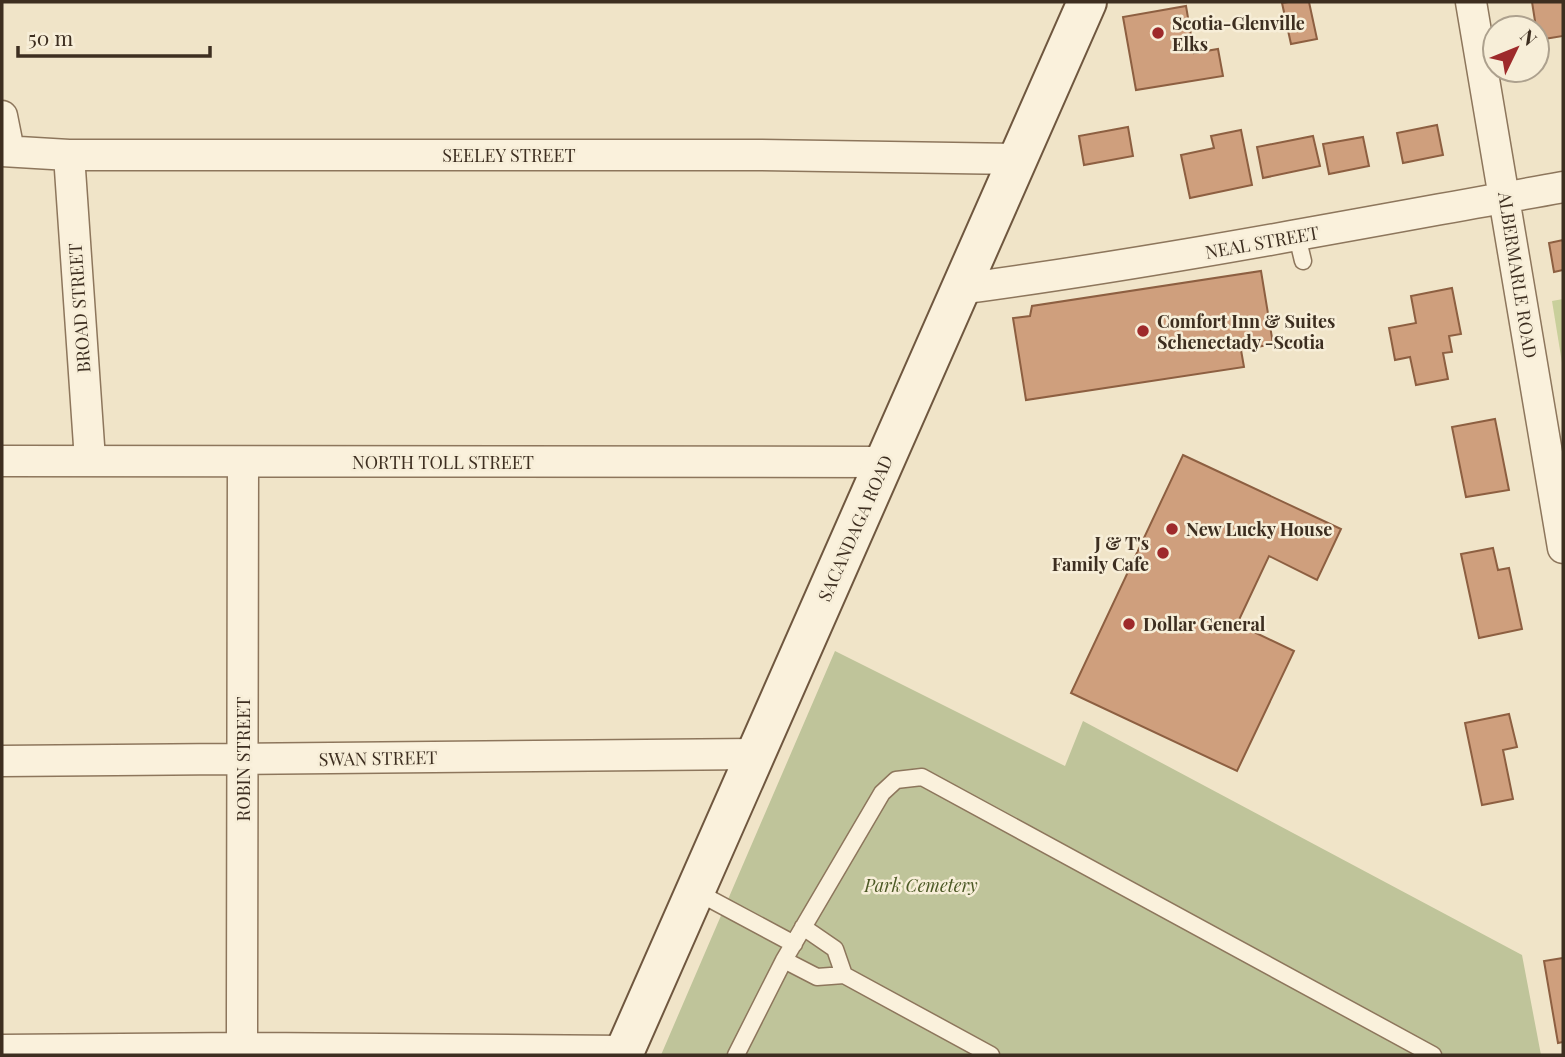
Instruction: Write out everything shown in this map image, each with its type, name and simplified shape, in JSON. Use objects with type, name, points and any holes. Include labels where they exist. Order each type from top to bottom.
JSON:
[{"type":"main road","name":"SACANDAGA ROAD","points":[[624,1053],[1087,2]]},
{"type":"street","name":"ALBERMARLE ROAD","points":[[1471,2],[1506,197],[1563,548]]},
{"type":"street","points":[[2,116],[5,151]]},
{"type":"street","name":"SEELEY STREET","points":[[5,151],[69,155],[760,155],[1017,159]]},
{"type":"street","name":"BROAD STREET","points":[[69,155],[90,460]]},
{"type":"street","name":"NEAL STREET","points":[[960,289],[1300,249],[1506,197],[1563,187]]},
{"type":"street","name":"NORTH TOLL STREET","points":[[2,461],[884,462]]},
{"type":"street","name":"ROBIN STREET","points":[[240,1052],[243,462]]},
{"type":"street","name":"SWAN STREET","points":[[2,761],[755,754]]},
{"type":"street","points":[[2,1050],[624,1053]]},
{"type":"lane","points":[[736,1055],[784,960],[882,793],[896,780],[922,777],[1433,1055]]},
{"type":"lane","points":[[695,891],[794,944]]},
{"type":"lane","points":[[803,927],[835,949],[844,975]]},
{"type":"lane","points":[[784,960],[817,977],[844,975],[991,1055]]},
{"type":"green space","points":[[1563,299],[1563,369],[1552,301]]},
{"type":"green space","name":"Park Cemetery","points":[[835,651],[1065,766],[1083,721],[1522,955],[1541,1055],[661,1055]]},
{"type":"building","points":[[1309,2],[1317,39],[1291,44],[1282,3]]},
{"type":"building","points":[[1532,2],[1563,2],[1563,36],[1551,38],[1551,14],[1534,14]]},
{"type":"building","name":"Scotia-Glenville Elks","points":[[1186,6],[1194,53],[1218,49],[1223,76],[1136,90],[1123,17]]},
{"type":"building","points":[[1437,125],[1443,155],[1403,163],[1397,133]]},
{"type":"building","points":[[1128,127],[1133,156],[1084,165],[1079,136]]},
{"type":"building","points":[[1241,130],[1252,185],[1190,198],[1181,155],[1214,148],[1211,136]]},
{"type":"building","points":[[1313,136],[1320,166],[1263,178],[1257,147]]},
{"type":"building","points":[[1363,137],[1369,166],[1329,174],[1323,144]]},
{"type":"building","points":[[1563,240],[1563,270],[1554,272],[1549,243]]},
{"type":"building","name":"Comfort Inn & Suites Schenectady -Scotia","points":[[1261,271],[1273,344],[1241,350],[1244,367],[1026,400],[1013,318],[1030,316],[1032,306]]},
{"type":"building","points":[[1452,288],[1461,334],[1449,336],[1452,352],[1443,353],[1448,379],[1416,385],[1410,357],[1395,360],[1389,328],[1416,323],[1411,296]]},
{"type":"building","points":[[1495,419],[1509,490],[1466,497],[1452,427]]},
{"type":"building","points":[[1183,455],[1341,529],[1317,580],[1269,556],[1237,624],[1294,651],[1237,771],[1071,693]]},
{"type":"building","points":[[1493,548],[1498,570],[1509,568],[1522,629],[1479,638],[1461,554]]},
{"type":"building","points":[[1509,714],[1517,747],[1503,750],[1513,799],[1482,805],[1465,723]]},
{"type":"building","points":[[1563,958],[1563,1042],[1558,1043],[1544,961]]},
{"type":"place","name":"Scotia-Glenville Elks","points":[[1158,33]]},
{"type":"place","name":"Comfort Inn & Suites Schenectady -Scotia","points":[[1143,331]]},
{"type":"place","name":"New Lucky House","points":[[1172,529]]},
{"type":"place","name":"J & T's Family Cafe","points":[[1163,553]]},
{"type":"place","name":"Dollar General","points":[[1129,624]]}]
